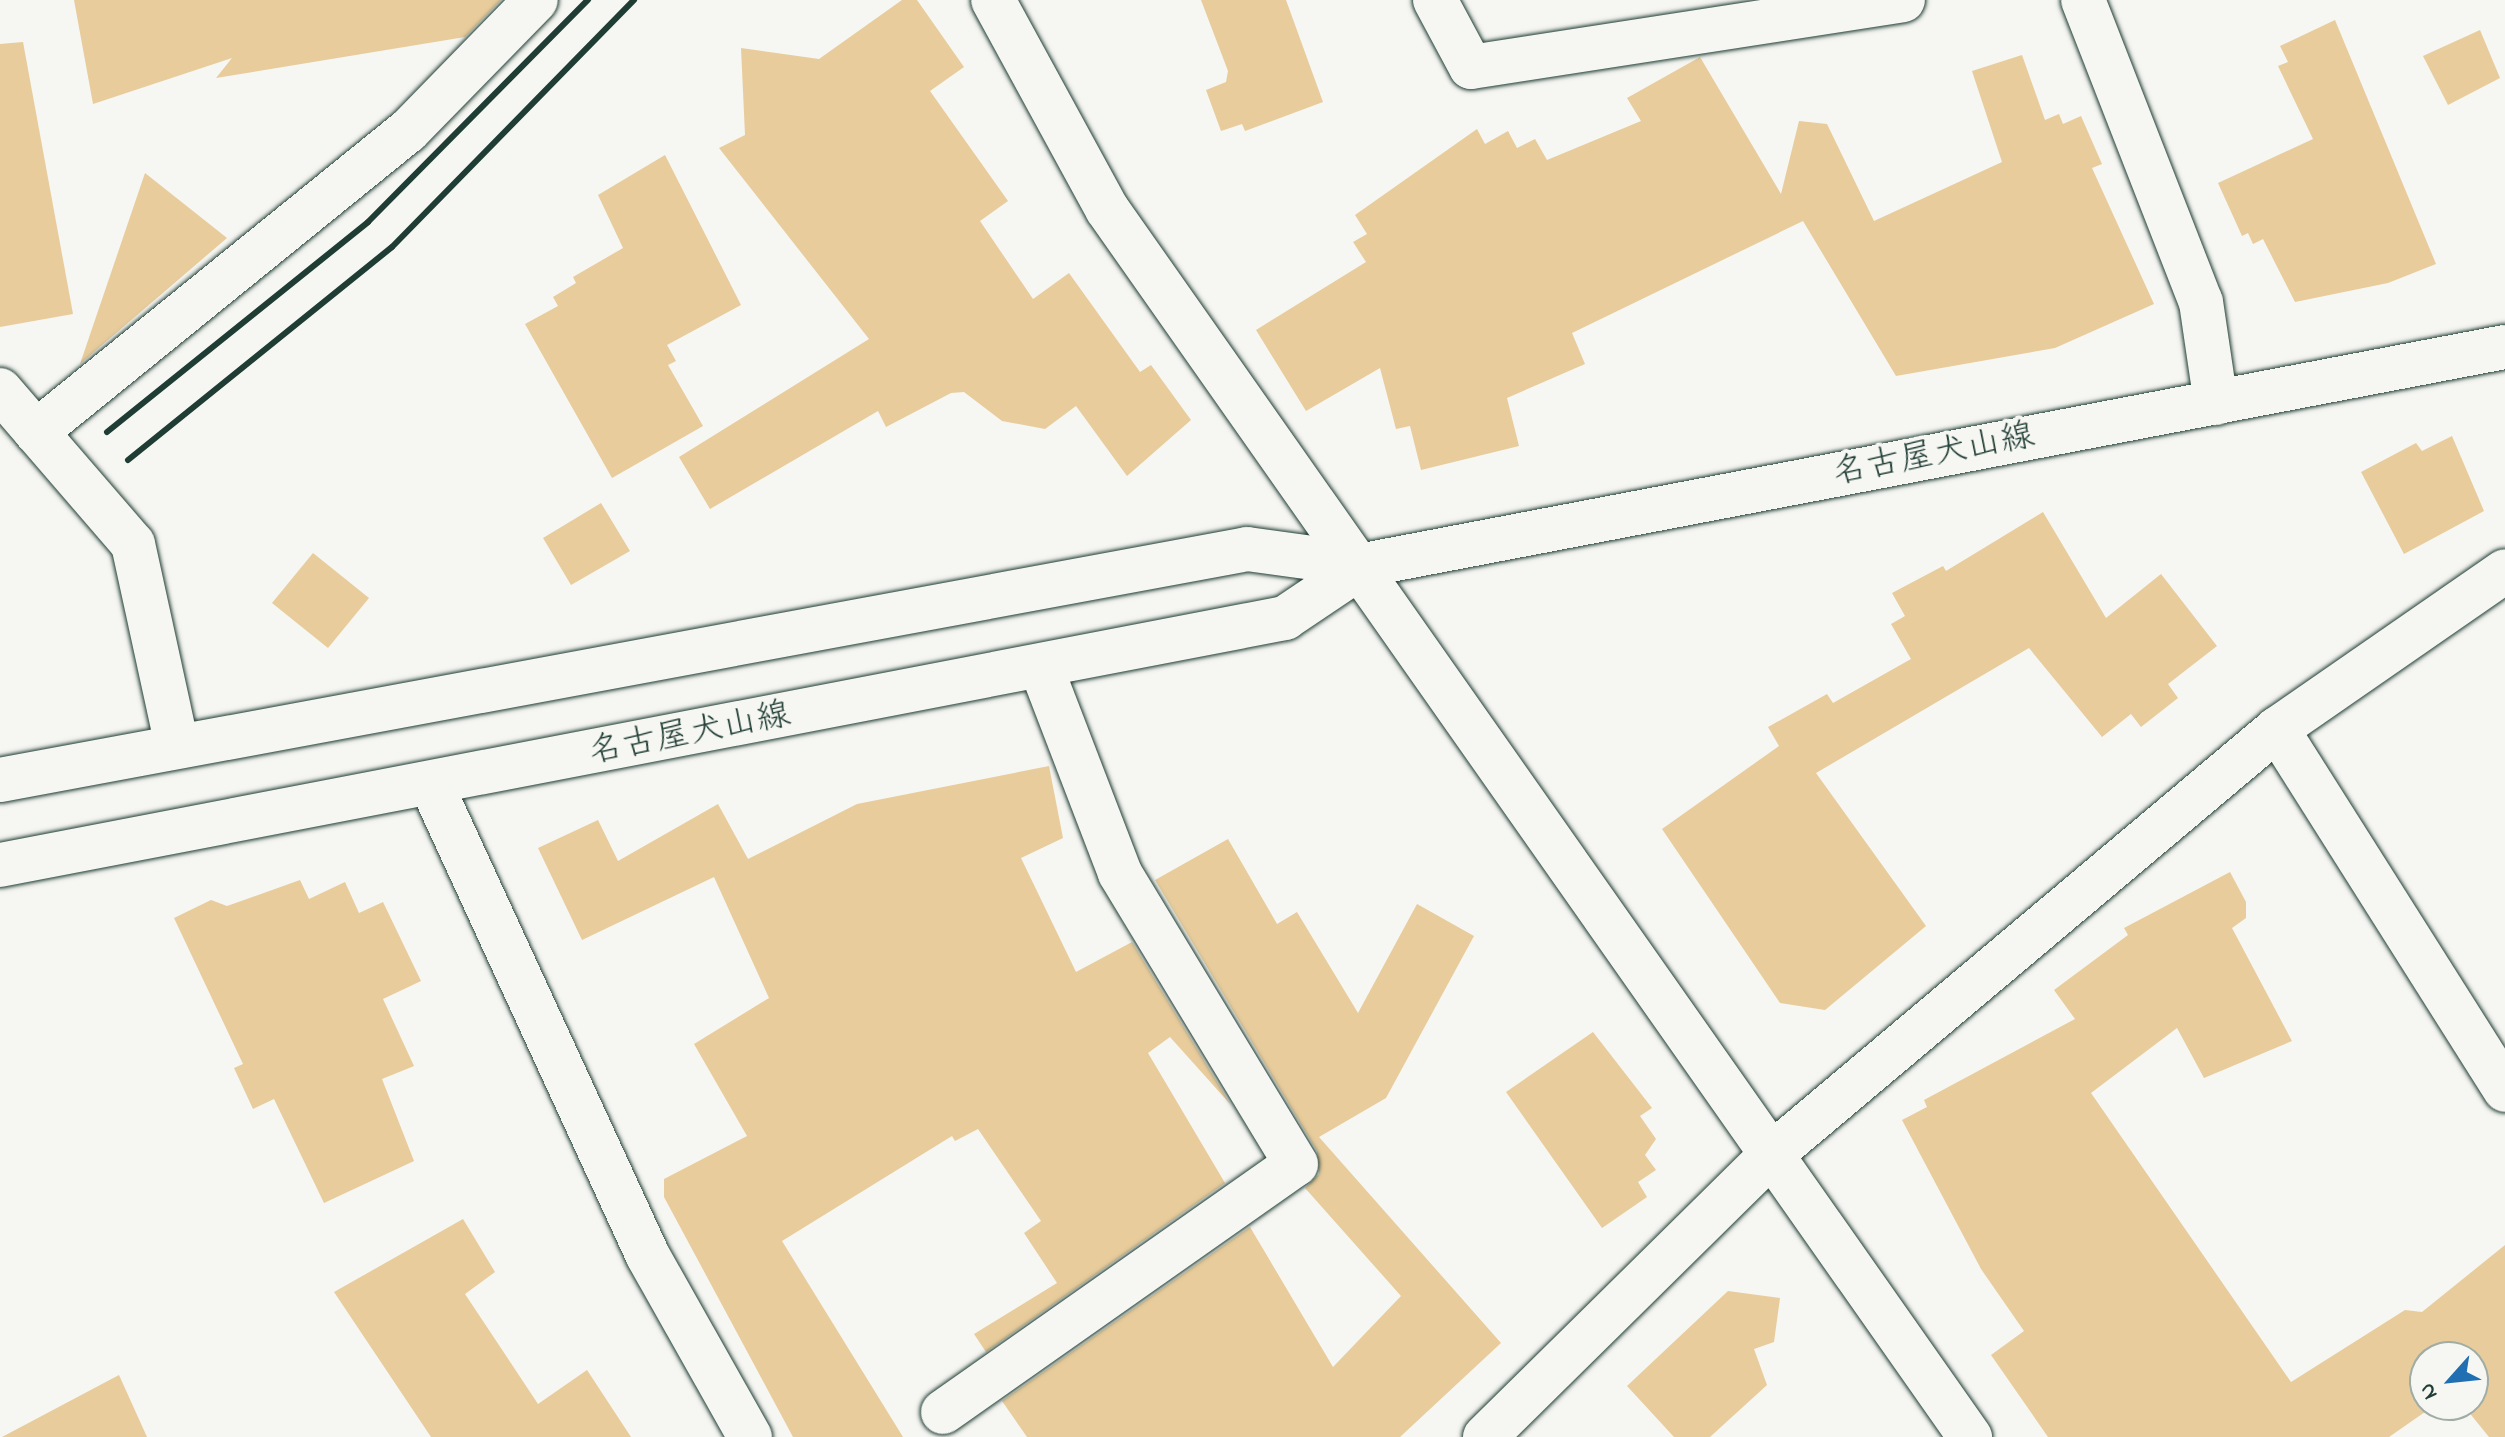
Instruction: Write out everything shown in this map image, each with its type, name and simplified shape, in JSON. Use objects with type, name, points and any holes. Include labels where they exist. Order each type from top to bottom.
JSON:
[{"type":"street","points":[[993,0],[1107,209],[1364,565],[1970,1437]]},
{"type":"street","points":[[1435,0],[1471,67],[1903,0]]},
{"type":"street","points":[[2083,0],[2201,302],[2216,403]]},
{"type":"street","points":[[36,432],[396,141],[533,1]]},
{"type":"street","name":"名古屋犬山線","points":[[0,780],[1247,549],[1364,565],[2505,347]]},
{"type":"street","points":[[0,390],[133,544],[177,746]]},
{"type":"street","name":"名古屋犬山線","points":[[0,865],[1042,670],[1285,618],[1364,565]]},
{"type":"street","points":[[1485,1437],[1772,1154],[2277,729],[2505,571]]},
{"type":"street","points":[[943,1412],[1296,1164],[1120,873],[1042,670]]},
{"type":"street","points":[[2277,729],[2505,1090]]},
{"type":"street","points":[[431,784],[648,1256],[750,1437]]},
{"type":"building","points":[[74,0],[501,0],[465,37],[216,78],[232,58],[93,104]]},
{"type":"building","points":[[902,0],[917,0],[964,67],[930,91],[1008,201],[980,221],[1033,299],[1069,273],[1140,372],[1151,365],[1191,420],[1127,476],[1076,406],[1045,429],[1002,421],[964,392],[951,393],[886,427],[878,411],[710,509],[679,457],[869,339],[719,148],[745,135],[741,48],[819,59]]},
{"type":"building","points":[[1201,0],[1286,0],[1323,102],[1245,131],[1242,124],[1221,131],[1206,90],[1226,82],[1228,71]]},
{"type":"building","points":[[2335,20],[2436,264],[2388,283],[2295,302],[2263,239],[2253,244],[2248,233],[2242,236],[2218,183],[2313,139],[2278,66],[2288,62],[2280,46]]},
{"type":"building","points":[[2480,30],[2500,78],[2448,105],[2423,56]]},
{"type":"building","points":[[23,42],[73,314],[0,327],[0,44]]},
{"type":"building","points":[[2022,55],[2045,120],[2059,114],[2063,124],[2081,116],[2102,164],[2092,168],[2154,304],[2055,348],[1896,376],[1803,221],[1572,333],[1585,364],[1507,398],[1519,446],[1421,470],[1410,426],[1396,429],[1380,368],[1306,411],[1256,330],[1366,262],[1353,242],[1367,234],[1355,215],[1477,129],[1485,144],[1508,131],[1517,148],[1535,139],[1547,160],[1641,121],[1627,98],[1700,57],[1781,194],[1799,121],[1827,124],[1874,221],[2002,162],[1972,71]]},
{"type":"building","points":[[665,155],[741,305],[667,345],[676,361],[668,365],[703,426],[612,478],[525,324],[558,306],[553,297],[576,283],[573,277],[623,248],[598,195]]},
{"type":"building","points":[[145,173],[227,238],[80,364]]},
{"type":"building","points":[[2452,436],[2484,511],[2404,554],[2361,472],[2416,443],[2422,451]]},
{"type":"building","points":[[601,503],[630,551],[571,585],[543,538]]},
{"type":"building","points":[[2043,512],[2106,618],[2161,574],[2217,646],[2168,684],[2178,698],[2141,727],[2131,714],[2102,737],[2029,648],[1816,773],[1926,926],[1825,1010],[1780,1003],[1662,829],[1779,746],[1768,727],[1827,694],[1833,703],[1911,659],[1891,624],[1905,616],[1892,593],[1943,566],[1946,571]]},
{"type":"building","points":[[313,553],[369,598],[328,648],[272,603]]},
{"type":"building","points":[[1049,766],[1063,838],[1021,858],[1076,972],[1132,942],[1231,1105],[1170,1037],[1148,1053],[1225,1183],[986,1352],[974,1334],[1057,1283],[1024,1233],[1041,1221],[978,1129],[955,1141],[952,1136],[782,1241],[903,1437],[793,1437],[664,1197],[664,1179],[747,1136],[694,1044],[769,998],[714,877],[582,940],[538,848],[598,820],[618,861],[718,804],[748,859],[857,804]]},
{"type":"building","points":[[1228,839],[1277,924],[1297,912],[1358,1013],[1417,904],[1474,936],[1386,1098],[1319,1137],[1501,1343],[1400,1437],[1027,1437],[1002,1401],[1250,1227],[1333,1367],[1401,1296],[1305,1188],[1319,1174],[1317,1151],[1155,880]]},
{"type":"building","points":[[2230,872],[2246,902],[2246,918],[2232,928],[2292,1041],[2204,1078],[2177,1028],[2091,1093],[2291,1382],[2405,1310],[2422,1312],[2505,1245],[2505,1437],[2489,1437],[2476,1421],[2489,1421],[2489,1341],[2409,1341],[2409,1421],[2412,1421],[2389,1437],[2048,1437],[1991,1355],[2024,1331],[1981,1269],[1902,1120],[1927,1107],[1924,1100],[2075,1019],[2054,990],[2128,935],[2124,928]]},
{"type":"building","points":[[300,880],[309,899],[345,882],[359,913],[383,902],[421,981],[383,999],[414,1066],[382,1079],[414,1161],[324,1203],[274,1099],[253,1109],[234,1068],[243,1064],[174,918],[211,900],[227,906]]},
{"type":"building","points":[[1593,1032],[1652,1108],[1640,1116],[1656,1139],[1645,1155],[1656,1170],[1638,1182],[1647,1197],[1602,1228],[1506,1092]]},
{"type":"building","points":[[463,1219],[495,1272],[465,1294],[538,1404],[587,1370],[631,1437],[431,1437],[334,1292]]},
{"type":"building","points":[[1728,1291],[1780,1298],[1774,1342],[1754,1349],[1767,1385],[1710,1437],[1674,1437],[1627,1386]]},
{"type":"building","points":[[119,1375],[147,1437],[2,1437]]},
{"type":"railway","points":[[107,432],[368,222],[588,0]]},
{"type":"railway","points":[[128,460],[392,247],[634,0]]}]
